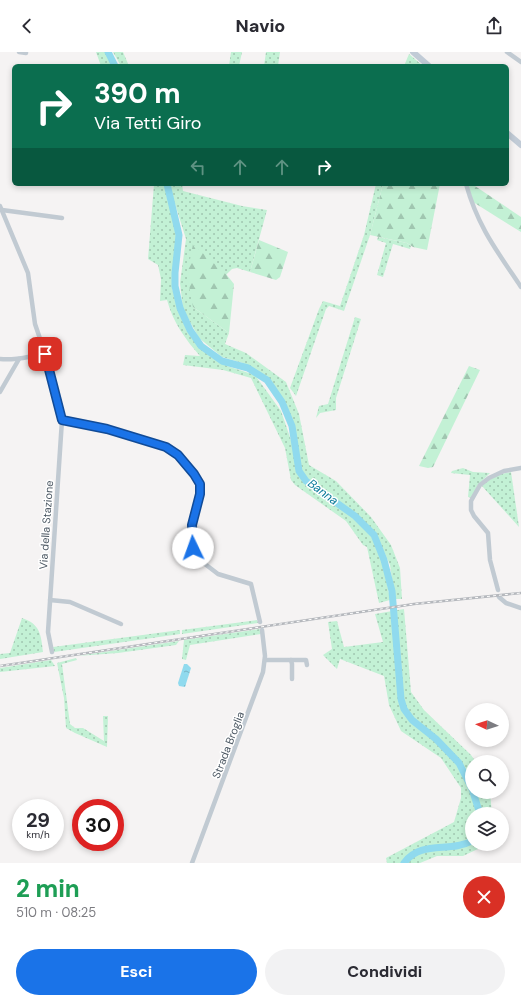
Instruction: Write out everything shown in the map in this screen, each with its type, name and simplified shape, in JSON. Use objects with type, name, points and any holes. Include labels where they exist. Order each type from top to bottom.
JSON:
[{"type":"street","points":[[19,52],[26,53]]},
{"type":"street","points":[[413,52],[427,64]]},
{"type":"street","points":[[508,52],[521,62]]},
{"type":"street","points":[[509,135],[521,145]]},
{"type":"street","points":[[467,186],[475,210],[488,237],[499,256],[521,287]]},
{"type":"street","points":[[1,208],[62,218]]},
{"type":"street","name":"Via della Stazione","points":[[1,208],[26,268],[32,292],[35,324],[45,354],[62,420],[48,632],[52,652]]},
{"type":"street","points":[[0,359],[13,360],[45,354]]},
{"type":"street","points":[[0,392],[19,359]]},
{"type":"street","points":[[62,420],[91,425],[166,447],[178,455],[194,474],[200,484],[200,494],[192,525],[193,550],[201,560],[218,574],[251,584],[260,622]]},
{"type":"street","points":[[498,590],[490,560],[488,534],[474,516],[471,510],[471,501],[480,485],[489,478],[509,470],[521,468]]},
{"type":"street","points":[[500,597],[506,604],[521,608]]},
{"type":"street","points":[[50,600],[70,602],[121,624]]},
{"type":"street","name":"Strada Broglia","points":[[192,863],[256,694],[265,660],[262,630]]},
{"type":"street","points":[[265,660],[306,660],[307,665]]},
{"type":"street","points":[[291,660],[292,679]]},
{"type":"green space","points":[[96,52],[106,52],[112,64],[100,64]]},
{"type":"green space","points":[[113,52],[123,52],[128,64],[120,64]]},
{"type":"green space","points":[[231,52],[242,52],[239,64],[229,64]]},
{"type":"green space","points":[[266,52],[280,52],[278,64],[264,64]]},
{"type":"green space","points":[[409,54],[421,64],[405,64]]},
{"type":"green space","points":[[154,186],[166,186],[167,198],[176,224],[177,244],[172,288],[178,310],[187,331],[198,346],[219,361],[227,366],[255,375],[281,411],[292,443],[297,472],[305,482],[352,516],[370,534],[383,559],[390,600],[379,603],[367,547],[363,545],[346,521],[295,485],[291,480],[285,448],[251,378],[223,370],[183,365],[185,355],[200,356],[180,330],[167,300],[160,301],[161,279],[158,265],[148,259]]},
{"type":"green space","points":[[171,186],[182,186],[183,191],[242,206],[267,210],[250,272],[237,268],[232,269],[193,307],[229,333],[225,344],[246,353],[286,382],[299,414],[309,465],[336,481],[371,517],[391,545],[400,568],[402,599],[395,599],[390,565],[376,534],[358,515],[309,480],[302,471],[294,427],[285,402],[269,378],[243,363],[222,357],[199,338],[183,309],[180,283],[186,239],[171,191]]},
{"type":"green space","points":[[376,186],[382,186],[370,235],[344,311],[329,306],[326,309],[296,396],[290,388],[319,309],[323,301],[340,306],[364,235]]},
{"type":"green space","points":[[382,186],[440,186],[427,250],[413,247],[407,243],[370,235]]},
{"type":"green space","points":[[469,186],[475,186],[521,217],[521,232],[473,202]]},
{"type":"green space","points":[[378,237],[407,243],[411,246],[410,249],[393,244],[383,277],[377,275],[386,243],[377,240]]},
{"type":"green space","points":[[259,240],[288,252],[280,277],[276,280],[250,272]]},
{"type":"green space","points":[[193,244],[226,274],[234,284],[229,333],[193,307],[187,275]]},
{"type":"green space","points":[[355,317],[361,319],[336,398],[336,410],[320,413],[316,418],[319,406],[328,404]]},
{"type":"green space","points":[[469,366],[480,370],[433,467],[428,468],[419,466]]},
{"type":"green space","points":[[463,468],[473,472],[490,473],[477,486],[472,498],[468,497],[470,475],[451,473],[452,471]]},
{"type":"green space","points":[[511,472],[519,527],[482,486],[495,476]]},
{"type":"green space","points":[[404,609],[411,692],[424,710],[471,755],[465,755],[465,799],[491,799],[491,807],[465,807],[465,851],[474,851],[463,856],[437,856],[420,863],[387,863],[386,858],[454,822],[461,798],[461,788],[441,758],[401,731],[389,705],[384,676],[340,659],[337,669],[323,655],[332,649],[328,622],[337,621],[344,647],[383,642],[375,614]]},
{"type":"green space","points":[[22,618],[33,623],[38,630],[43,652],[0,659],[0,654],[10,653]]},
{"type":"green space","points":[[257,620],[258,623],[182,634],[182,630]]},
{"type":"green space","points":[[260,629],[261,634],[190,645],[186,660],[182,659],[184,640]]},
{"type":"green space","points":[[180,630],[180,634],[54,652],[53,647]]},
{"type":"green space","points":[[179,641],[176,645],[118,653],[77,656]]},
{"type":"green space","points":[[76,658],[77,660],[62,664],[70,724],[75,728],[83,728],[104,741],[103,716],[108,716],[107,747],[66,728],[64,698],[57,663]]},
{"type":"green space","points":[[51,660],[55,666],[0,672],[0,668]]},
{"type":"water","points":[[184,664],[187,664],[191,668],[185,687],[179,686],[178,683]]},
{"type":"waterway","name":"Banna","points":[[108,52],[114,64]]},
{"type":"waterway","name":"Banna","points":[[167,186],[179,235],[175,286],[180,308],[190,330],[201,346],[222,361],[248,368],[267,380],[282,402],[292,426],[299,471],[306,481],[355,516],[374,535],[384,560],[392,591],[401,699],[404,709],[412,720],[436,739],[459,763],[465,775]]},
{"type":"waterway","name":"Banna","points":[[475,799],[478,807]]},
{"type":"waterway","name":"Banna","points":[[404,863],[411,856],[427,849],[465,843]]},
{"type":"railway","points":[[0,666],[414,604],[521,593]]},
{"type":"route","points":[[45,354],[52,375],[60,417],[62,420],[97,426],[166,447],[174,451],[194,474],[200,484],[200,494],[192,525],[193,548]]}]
